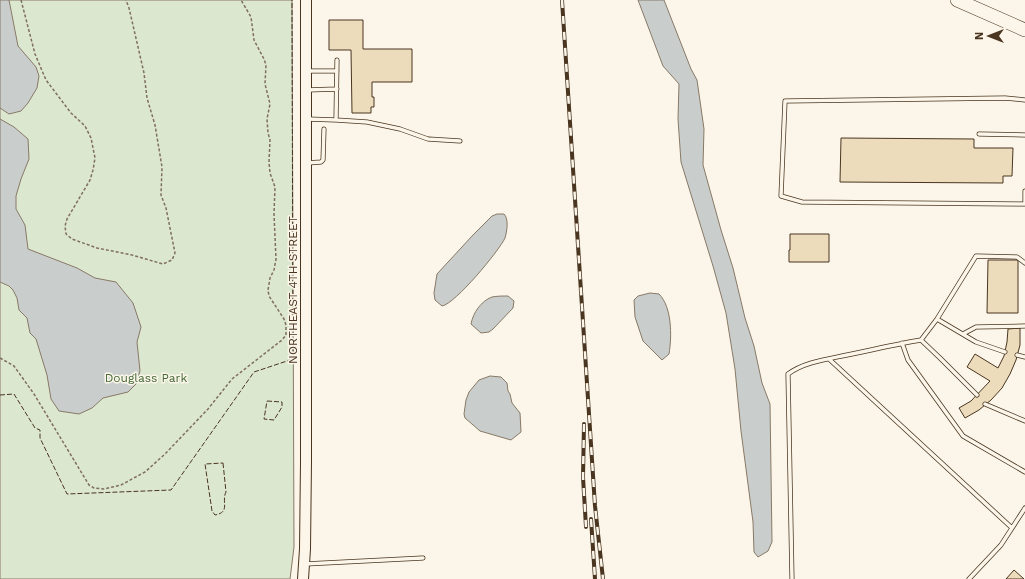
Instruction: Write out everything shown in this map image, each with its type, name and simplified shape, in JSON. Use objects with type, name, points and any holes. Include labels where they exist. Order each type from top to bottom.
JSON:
[{"type":"highway","points":[[957,0],[1025,30]]},
{"type":"street","name":"NORTHEAST 4TH STREET","points":[[303,579],[306,462],[306,0]]},
{"type":"lane","points":[[336,120],[337,60]]},
{"type":"lane","points":[[306,71],[337,71]]},
{"type":"lane","points":[[306,90],[337,89]]},
{"type":"lane","points":[[1025,100],[1005,98],[785,101],[781,196],[802,202],[1025,204],[1025,191]]},
{"type":"lane","points":[[306,119],[367,122],[400,129],[428,139],[460,141]]},
{"type":"lane","points":[[306,163],[318,163],[324,160],[324,129]]},
{"type":"lane","points":[[979,134],[1025,135]]},
{"type":"lane","points":[[792,579],[788,374],[795,368],[829,359],[921,340],[937,319],[976,256],[1017,257],[1025,263]]},
{"type":"lane","points":[[937,319],[976,342],[1005,352]]},
{"type":"lane","points":[[962,334],[976,327],[1025,326]]},
{"type":"lane","points":[[921,340],[977,396]]},
{"type":"lane","points":[[902,343],[908,360],[963,436],[1025,472]]},
{"type":"lane","points":[[1018,355],[1025,357]]},
{"type":"lane","points":[[829,359],[1012,528]]},
{"type":"lane","points":[[986,404],[1025,421]]},
{"type":"lane","points":[[969,579],[1001,545],[1025,508]]},
{"type":"lane","points":[[304,564],[423,558]]},
{"type":"path","points":[[21,0],[35,54],[46,80],[71,113],[85,126],[91,138],[94,158],[93,170],[90,180],[67,219],[65,226],[66,234],[72,239],[97,248],[132,255],[163,264],[172,260],[175,253],[166,208],[161,195],[162,166],[155,124],[147,98],[144,73],[126,0]]},
{"type":"path","points":[[0,358],[14,366],[34,394],[89,484],[94,488],[104,489],[121,485],[145,472],[165,454],[208,409],[232,379],[282,340],[286,335],[284,319],[269,296],[268,290],[276,259],[274,214],[275,187],[270,173],[269,162],[270,140],[267,126],[270,104],[265,84],[266,65],[254,40],[251,17],[241,0]]},
{"type":"green space","name":"Douglass Park","points":[[0,0],[292,0],[294,547],[290,579],[0,579]]},
{"type":"shaded area","points":[[0,0],[9,0],[18,46],[36,67],[39,76],[37,88],[28,103],[21,111],[9,114],[0,108]]},
{"type":"shaded area","points":[[638,0],[664,0],[691,69],[697,80],[704,129],[703,165],[733,268],[745,318],[754,346],[762,383],[770,404],[772,542],[768,551],[758,557],[754,552],[753,522],[741,431],[735,369],[726,313],[681,162],[678,119],[679,84],[663,66]]},
{"type":"shaded area","points":[[0,119],[14,127],[28,139],[29,159],[16,196],[16,209],[25,225],[28,249],[77,268],[95,278],[116,282],[133,303],[141,327],[137,342],[140,371],[136,384],[128,392],[103,398],[92,408],[79,414],[59,411],[51,399],[47,375],[36,339],[30,333],[27,318],[19,310],[17,298],[13,290],[9,286],[0,282]]},
{"type":"shaded area","points":[[504,214],[507,222],[505,238],[501,245],[486,265],[466,287],[448,303],[442,306],[435,300],[434,293],[437,274],[492,216]]},
{"type":"shaded area","points":[[650,293],[659,294],[669,314],[671,339],[669,354],[662,360],[643,341],[635,317],[634,300],[638,296]]},
{"type":"shaded area","points":[[508,296],[514,301],[513,308],[493,329],[489,332],[481,333],[471,324],[476,312],[484,301],[492,297]]},
{"type":"shaded area","points":[[490,376],[501,377],[507,383],[512,403],[520,413],[521,432],[511,440],[480,431],[465,418],[464,414],[466,400],[469,392],[479,380]]},
{"type":"building","points":[[329,20],[363,20],[363,49],[412,49],[412,82],[372,82],[374,107],[371,107],[371,113],[352,113],[351,50],[329,50]]},
{"type":"building","points":[[841,138],[974,139],[974,148],[1013,148],[1012,176],[1003,176],[1003,183],[840,182]]},
{"type":"building","points":[[790,234],[829,234],[829,262],[789,262]]},
{"type":"building","points":[[988,260],[1018,260],[1018,313],[987,313]]},
{"type":"building","points":[[1020,328],[1020,345],[1016,360],[1002,388],[979,410],[965,418],[959,408],[971,401],[990,381],[967,367],[975,354],[998,368],[1004,356],[1008,329]]},
{"type":"building","points":[[1014,570],[1024,579],[1006,579]]},
{"type":"railway","points":[[562,0],[595,506],[603,579]]},
{"type":"railway","points":[[584,424],[583,477],[586,527]]},
{"type":"railway","points":[[591,519],[595,579]]},
{"type":"fence","points":[[0,395],[14,394],[35,428],[40,430],[40,438],[67,494],[171,490],[254,372],[293,359],[292,0]]},
{"type":"fence","points":[[267,401],[282,402],[282,407],[274,420],[264,419],[267,401]]},
{"type":"fence","points":[[223,463],[226,492],[225,506],[223,512],[215,515],[212,511],[205,464],[223,463]]}]
